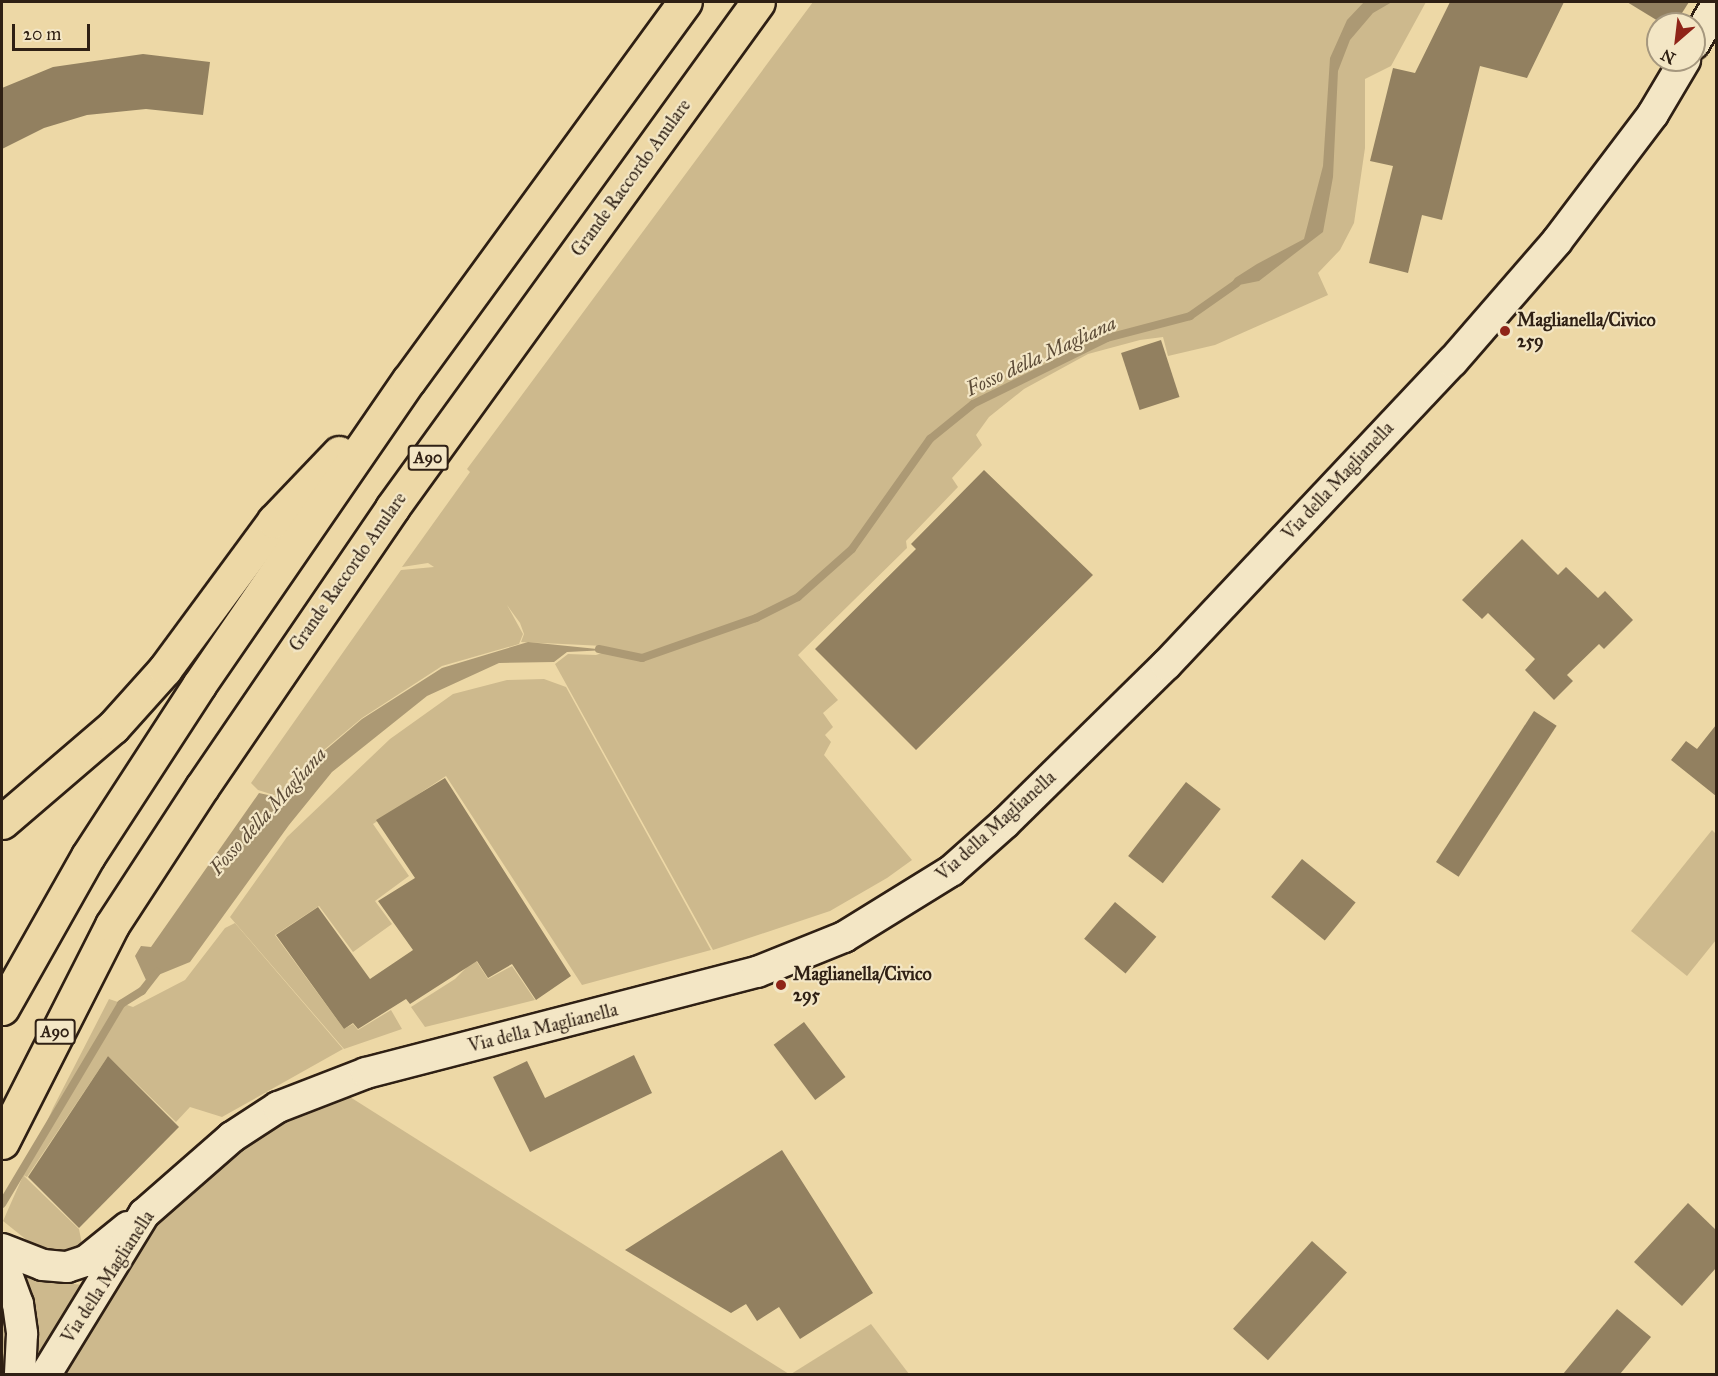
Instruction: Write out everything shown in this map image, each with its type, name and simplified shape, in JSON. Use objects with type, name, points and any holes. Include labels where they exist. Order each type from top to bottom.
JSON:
[{"type":"highway","points":[[2,1008],[61,902],[199,685],[409,380],[685,2]]},
{"type":"highway","name":"Grande Raccordo Anulare","points":[[2,1142],[67,1007],[112,925],[264,693],[392,508],[758,2]]},
{"type":"highway","points":[[2,822],[55,780],[120,718],[165,669],[274,521],[409,380]]},
{"type":"main road","points":[[1706,23],[1716,6]]},
{"type":"main road","name":"Via della Maglianella","points":[[46,1374],[144,1214],[246,1127],[304,1095],[366,1073],[757,972],[844,937],[951,871],[1005,823],[1166,665],[1452,362],[1557,241],[1653,114],[1678,72]]},
{"type":"main road","points":[[2,1249],[44,1265],[76,1264],[93,1256],[144,1214]]},
{"type":"main road","points":[[2,1261],[18,1304],[22,1334],[20,1374]]},
{"type":"shaded area","points":[[813,2],[1426,2],[1391,66],[1365,79],[1365,148],[1354,223],[1340,250],[1318,273],[1328,295],[1215,345],[1168,356],[1163,337],[1140,340],[1088,354],[1024,389],[989,417],[976,435],[982,445],[952,478],[958,487],[906,541],[907,548],[798,655],[838,700],[823,713],[833,727],[825,735],[831,742],[824,755],[912,860],[887,878],[830,911],[713,950],[555,664],[568,654],[596,655],[608,651],[604,646],[521,642],[524,634],[520,623],[507,605],[523,634],[519,644],[442,666],[362,718],[288,780],[285,791],[277,796],[258,790],[251,783],[401,570],[434,567],[428,563],[402,567],[470,472],[467,469]]},
{"type":"shaded area","points":[[544,679],[566,687],[711,950],[582,985],[446,776],[373,824],[409,876],[375,901],[392,924],[353,952],[319,906],[275,935],[344,1029],[353,1024],[358,1030],[391,1010],[402,1029],[344,1049],[230,917],[287,837],[390,739],[453,694],[507,680]]},
{"type":"shaded area","points":[[1712,830],[1716,834],[1716,940],[1687,976],[1631,931]]},
{"type":"shaded area","points":[[235,923],[343,1049],[222,1117],[190,1107],[176,1122],[108,1056],[27,1177],[23,1175],[53,1108],[109,999],[133,1007],[185,980],[225,928]]},
{"type":"shaded area","points":[[475,959],[488,979],[512,966],[535,1000],[425,1027],[411,1007],[455,979]]},
{"type":"shaded area","points":[[331,1085],[789,1374],[61,1374],[166,1195]]},
{"type":"shaded area","points":[[23,1175],[79,1229],[82,1244],[74,1254],[38,1249],[3,1221]]},
{"type":"shaded area","points":[[24,1274],[48,1281],[83,1285],[42,1354],[37,1351]]},
{"type":"shaded area","points":[[2,1312],[7,1336],[2,1369]]},
{"type":"shaded area","points":[[871,1324],[909,1374],[791,1374]]},
{"type":"water","points":[[1364,2],[1392,2],[1373,13],[1350,40],[1338,71],[1333,177],[1323,232],[1259,281],[1229,287],[1235,278],[1304,239],[1323,166],[1330,58],[1347,20]]},
{"type":"water","points":[[528,642],[607,650],[567,652],[554,662],[499,663],[427,696],[332,772],[289,825],[190,962],[146,980],[135,956],[141,946],[151,947],[259,793],[277,797],[286,791],[289,781],[362,719],[442,668]]},
{"type":"building","points":[[1450,2],[1564,2],[1527,78],[1480,66],[1442,220],[1422,215],[1408,273],[1369,263],[1393,166],[1370,161],[1393,68],[1415,73]]},
{"type":"building","points":[[1627,2],[1689,2],[1683,12],[1646,14]]},
{"type":"building","points":[[143,54],[210,62],[203,115],[146,109],[87,115],[44,128],[2,149],[2,88],[53,67]]},
{"type":"building","points":[[1161,340],[1180,397],[1140,410],[1121,353]]},
{"type":"building","points":[[984,470],[1093,575],[916,750],[815,649],[916,549],[911,544]]},
{"type":"building","points":[[1522,539],[1558,575],[1566,567],[1598,598],[1605,591],[1633,620],[1604,649],[1599,644],[1567,675],[1573,681],[1554,700],[1525,670],[1535,659],[1488,613],[1482,619],[1462,600]]},
{"type":"building","points":[[1534,711],[1557,726],[1459,877],[1436,862]]},
{"type":"building","points":[[1716,725],[1716,796],[1671,760],[1686,741],[1697,749]]},
{"type":"building","points":[[445,778],[571,976],[536,1000],[512,964],[488,978],[477,961],[410,1004],[406,999],[358,1029],[353,1023],[344,1029],[276,935],[318,907],[370,979],[413,950],[378,901],[415,878],[376,820]]},
{"type":"building","points":[[1186,782],[1221,809],[1163,883],[1128,856]]},
{"type":"building","points":[[1302,859],[1356,902],[1325,941],[1271,897]]},
{"type":"building","points":[[1115,902],[1156,937],[1126,973],[1084,939]]},
{"type":"building","points":[[804,1022],[846,1077],[815,1100],[774,1045]]},
{"type":"building","points":[[634,1055],[652,1093],[530,1152],[493,1077],[527,1061],[545,1098]]},
{"type":"building","points":[[108,1056],[179,1127],[79,1228],[28,1177]]},
{"type":"building","points":[[782,1150],[873,1293],[800,1339],[779,1307],[757,1321],[746,1304],[731,1313],[625,1250]]},
{"type":"building","points":[[1688,1203],[1716,1230],[1716,1268],[1682,1306],[1634,1262]]},
{"type":"building","points":[[1312,1241],[1347,1272],[1268,1360],[1233,1329]]},
{"type":"building","points":[[1617,1309],[1651,1337],[1620,1374],[1563,1374]]},
{"type":"waterway","name":"Fosso della Magliana","points":[[599,649],[642,658],[756,618],[798,597],[852,549],[930,439],[973,404],[1107,338],[1190,316],[1237,283]]},
{"type":"waterway","name":"Fosso della Magliana","points":[[2,1204],[121,1004],[142,991],[157,972]]},
{"type":"place","name":"Maglianella/Civico 259","points":[[1505,331]]},
{"type":"place","name":"Maglianella/Civico 295","points":[[781,985]]}]
